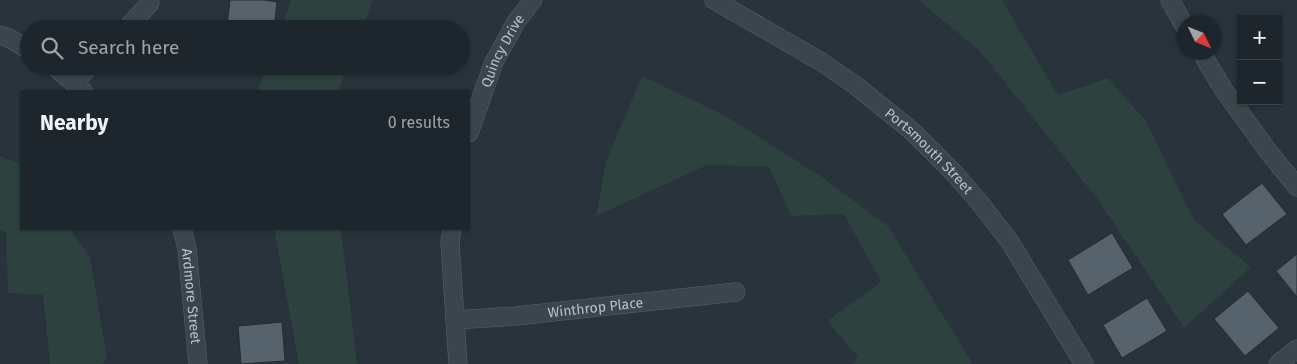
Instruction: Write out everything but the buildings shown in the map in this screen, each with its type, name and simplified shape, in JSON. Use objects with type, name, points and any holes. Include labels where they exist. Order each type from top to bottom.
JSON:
[{"type":"street","name":"Quincy Drive","points":[[470,130],[494,62],[516,22],[533,0]]},
{"type":"street","name":"Portsmouth Street","points":[[714,0],[737,6],[855,85],[912,130],[974,195],[1010,242],[1084,364]]},
{"type":"street","points":[[1170,0],[1178,15]]},
{"type":"street","points":[[134,20],[150,3]]},
{"type":"street","points":[[0,35],[20,45]]},
{"type":"street","points":[[1206,60],[1222,89],[1297,187]]},
{"type":"street","points":[[65,75],[79,87],[85,75]]},
{"type":"street","name":"Ardmore Street","points":[[182,230],[187,248],[198,364]]},
{"type":"street","points":[[452,230],[450,243],[458,364]]},
{"type":"street","name":"Winthrop Place","points":[[455,320],[516,316],[736,292]]},
{"type":"street","points":[[1278,364],[1297,349]]},
{"type":"green space","points":[[291,0],[373,0],[365,20],[284,20]]},
{"type":"green space","points":[[918,0],[1002,0],[1058,95],[1108,78],[1146,121],[1194,220],[1251,267],[1184,328],[1099,201],[979,50]]},
{"type":"green space","points":[[263,75],[344,75],[338,90],[257,90]]},
{"type":"green space","points":[[642,76],[724,115],[819,175],[888,226],[973,364],[852,364],[858,357],[827,321],[881,282],[844,214],[791,216],[769,167],[707,165],[596,216],[606,161]]},
{"type":"green space","points":[[0,156],[20,164],[20,230],[71,230],[90,257],[107,359],[102,364],[50,364],[43,295],[8,293],[6,233],[0,229]]},
{"type":"green space","points":[[274,230],[341,230],[357,364],[299,364]]}]
